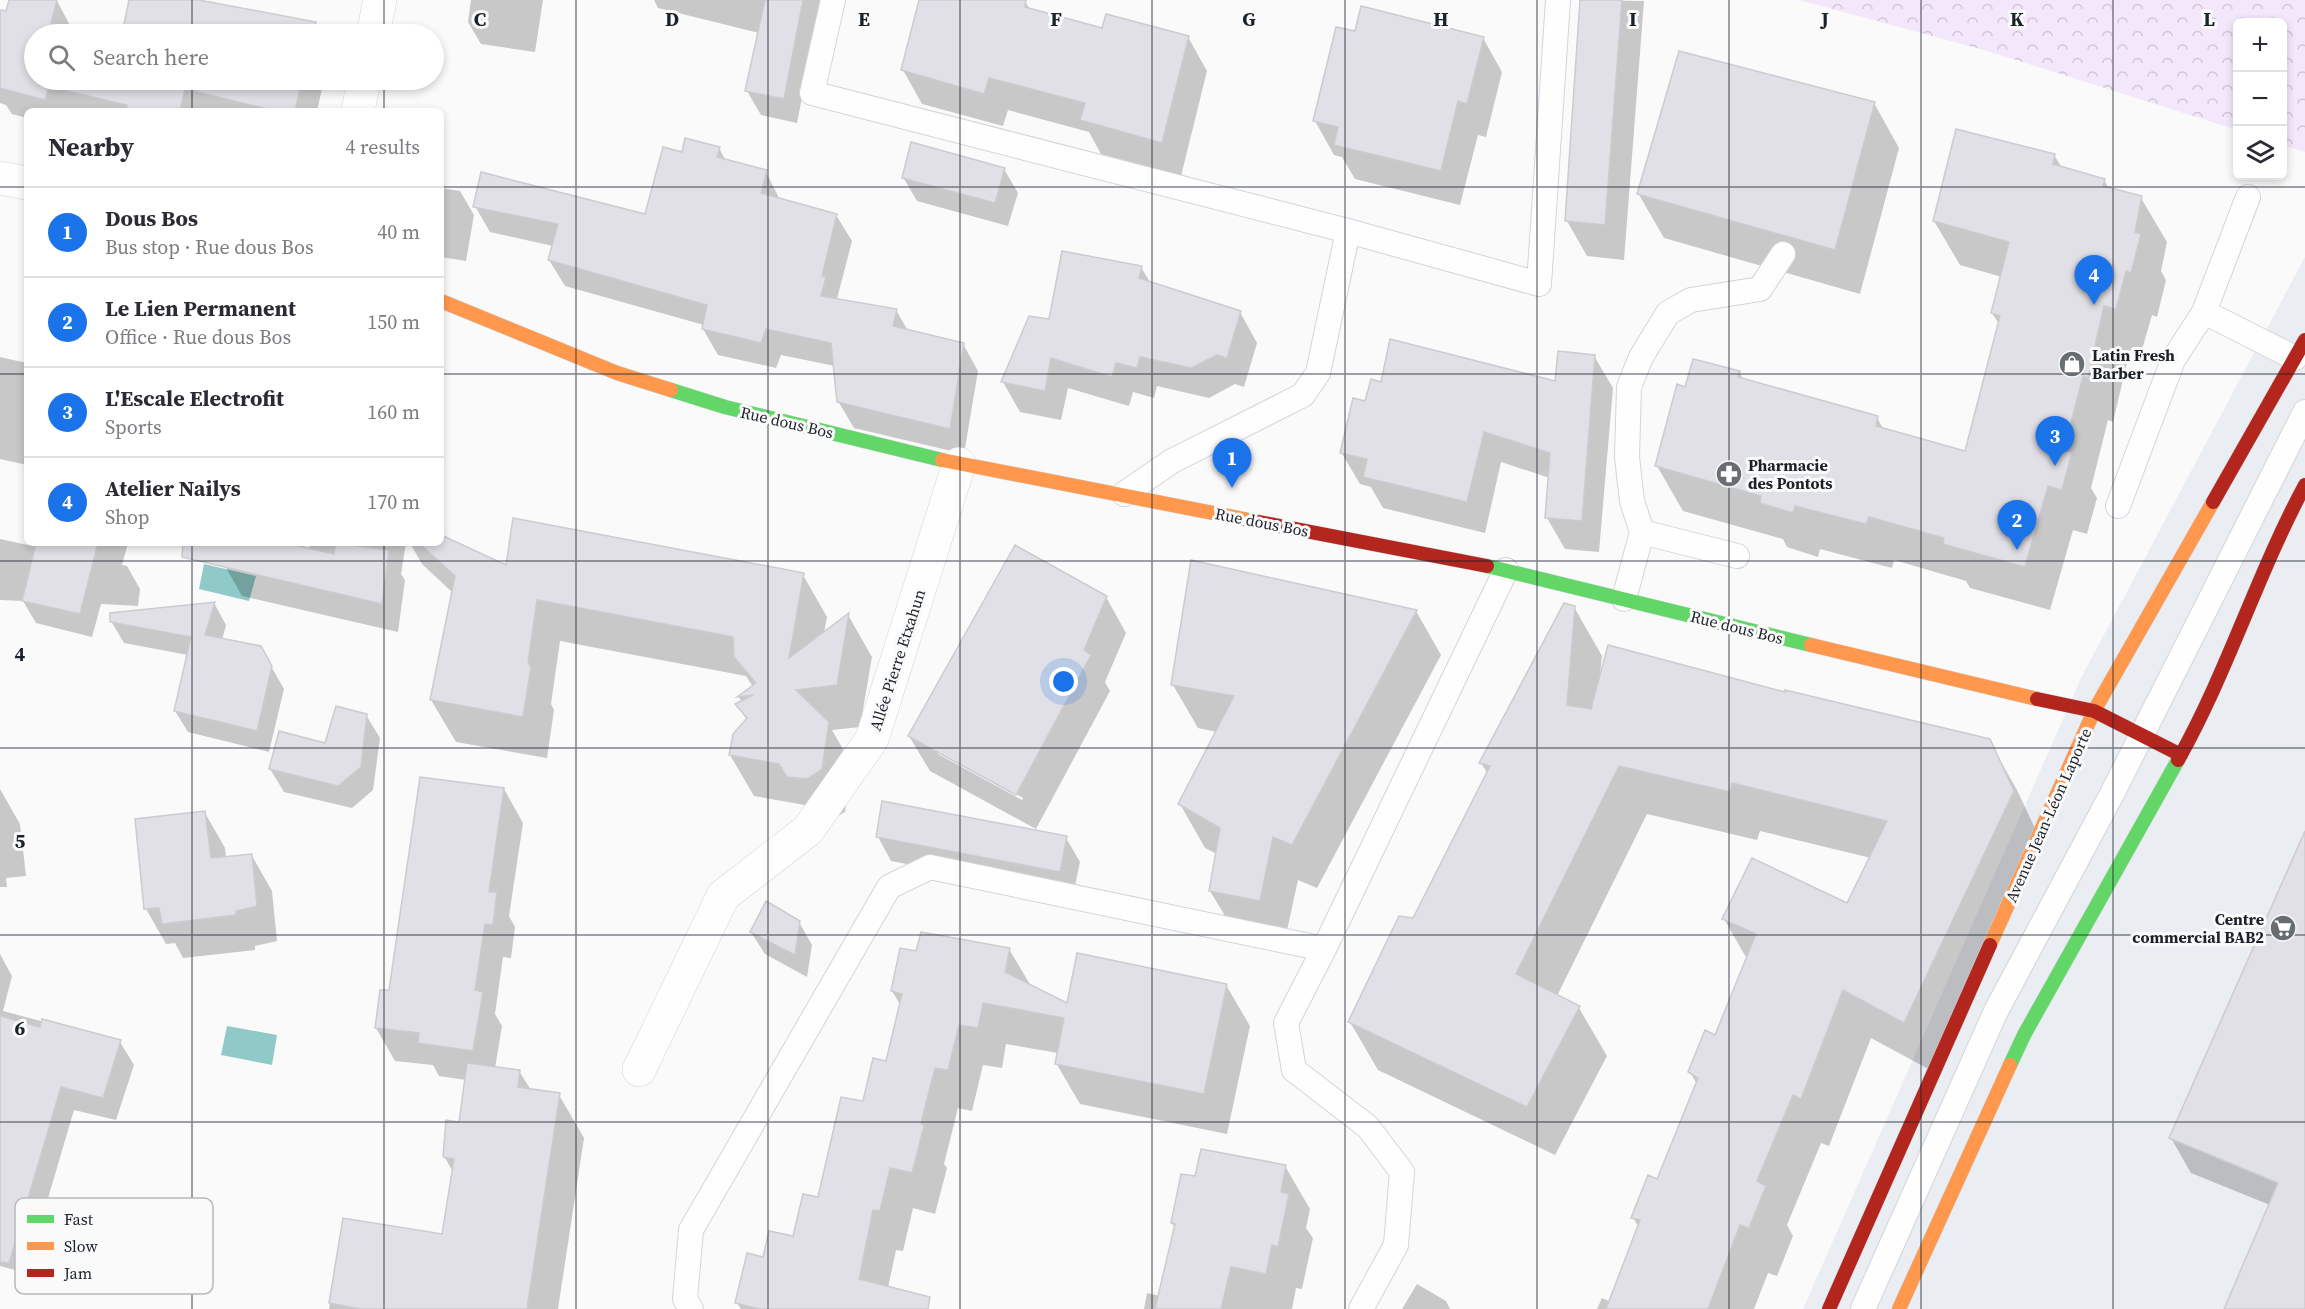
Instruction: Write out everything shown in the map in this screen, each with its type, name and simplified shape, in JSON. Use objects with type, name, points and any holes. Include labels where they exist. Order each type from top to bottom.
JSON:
[{"type":"street","points":[[375,24],[380,0]]},
{"type":"street","points":[[359,108],[362,90]]},
{"type":"street","points":[[0,178],[24,182]]},
{"type":"street","name":"Rue dous Bos","points":[[444,302],[616,373],[725,407],[959,464],[1124,494],[1506,570],[2015,695],[2094,711],[2181,755]]},
{"type":"street","name":"Avenue Jean-Léon Laporte","points":[[1829,1309],[2094,711],[2300,349]]},
{"type":"street","name":"Allée Pierre Etxahun","points":[[639,1070],[723,896],[808,830],[872,739],[959,464]]},
{"type":"street","points":[[1899,1309],[2024,1035],[2181,755],[2223,672],[2285,522],[2305,484]]},
{"type":"lane","points":[[833,0],[812,93],[1348,231],[1539,284],[1558,0]]},
{"type":"lane","points":[[2118,506],[2173,360],[2204,312],[2248,197]]},
{"type":"lane","points":[[1124,494],[1172,461],[1303,395],[1318,373],[1348,231]]},
{"type":"lane","points":[[1624,599],[1642,532],[1632,501],[1627,457],[1629,387],[1641,357],[1668,313],[1691,300],[1760,289],[1783,254]]},
{"type":"lane","points":[[2204,312],[2300,349]]},
{"type":"lane","points":[[1863,1309],[1996,1011],[2113,792],[2305,412]]},
{"type":"lane","points":[[1642,532],[1737,556]]},
{"type":"lane","points":[[1361,1309],[1396,1245],[1402,1172],[1368,1127],[1294,1070],[1286,1023],[1324,949],[1506,570]]},
{"type":"lane","points":[[691,1309],[685,1299],[691,1230],[889,887],[930,867],[1324,949]]},
{"type":"shaded area","points":[[2305,257],[2305,1309],[1803,1309],[2081,678]]},
{"type":"green space","points":[[1799,0],[2305,0],[2305,152],[2287,146],[2287,18],[2233,18],[2233,129],[1991,52]]},
{"type":"water","points":[[204,564],[256,576],[249,601],[199,589]]},
{"type":"water","points":[[227,1026],[277,1035],[272,1065],[221,1055]]},
{"type":"building","points":[[9,0],[57,0],[51,23],[54,24],[24,24],[24,90],[48,90],[45,100],[0,88],[0,10],[6,11]]},
{"type":"building","points":[[129,0],[199,0],[316,22],[316,24],[124,24]]},
{"type":"building","points":[[765,0],[803,0],[784,99],[745,91]]},
{"type":"building","points":[[919,0],[1026,0],[1025,7],[1102,28],[1106,14],[1189,36],[1162,143],[1080,120],[1085,103],[989,78],[984,94],[901,70]]},
{"type":"building","points":[[1580,0],[1622,0],[1605,225],[1565,221]]},
{"type":"building","points":[[1361,6],[1484,37],[1467,104],[1458,101],[1441,171],[1334,145],[1338,127],[1313,121],[1336,27],[1355,31]]},
{"type":"building","points":[[1679,51],[1875,102],[1835,250],[1637,194]]},
{"type":"building","points":[[62,90],[185,90],[181,108],[126,108],[127,105]]},
{"type":"building","points":[[189,90],[300,90],[296,108],[264,108]]},
{"type":"building","points":[[1956,129],[2055,154],[2053,164],[2105,179],[2103,186],[2142,196],[2135,232],[2141,234],[2131,273],[2126,271],[2116,309],[2104,306],[2088,378],[2083,376],[2064,450],[2072,452],[2062,490],[2048,486],[2025,567],[1943,544],[1944,538],[1869,517],[1866,524],[1795,506],[1793,513],[1760,503],[1761,496],[1655,466],[1677,384],[1685,387],[1693,359],[1740,371],[1738,377],[1878,416],[1876,426],[1965,451],[2000,316],[1991,313],[2009,242],[1933,221]]},
{"type":"building","points":[[685,138],[720,147],[717,157],[767,170],[761,193],[837,214],[822,276],[826,277],[821,296],[897,309],[893,326],[964,343],[950,429],[837,402],[831,343],[766,329],[761,343],[702,329],[707,305],[548,260],[558,224],[473,207],[481,172],[645,214],[663,147],[682,152]]},
{"type":"building","points":[[911,142],[1005,168],[995,203],[902,178]]},
{"type":"building","points":[[1062,251],[1142,266],[1139,278],[1241,311],[1227,358],[1217,355],[1191,368],[1140,357],[1137,368],[1116,363],[1112,377],[1051,358],[1045,391],[1001,382],[1029,316],[1049,319]]},
{"type":"building","points":[[1390,339],[1555,381],[1558,351],[1595,355],[1582,521],[1545,518],[1550,453],[1484,432],[1467,502],[1363,477],[1367,459],[1340,453],[1353,398],[1365,401],[1371,379],[1381,382]]},
{"type":"building","points":[[513,518],[804,573],[789,658],[849,613],[837,685],[796,690],[829,722],[822,769],[807,779],[787,777],[779,764],[729,755],[733,734],[747,718],[735,704],[753,695],[737,697],[756,683],[734,657],[733,637],[537,600],[528,662],[531,667],[523,717],[430,700],[455,576],[422,546],[444,546],[444,536],[506,565]]},
{"type":"building","points":[[1015,545],[1107,596],[1084,650],[1091,655],[1016,795],[908,736]]},
{"type":"building","points":[[35,546],[97,546],[80,614],[22,601]]},
{"type":"building","points":[[183,546],[299,546],[334,554],[335,546],[389,550],[382,604],[182,557]]},
{"type":"building","points":[[1191,560],[1417,610],[1292,845],[1273,837],[1260,901],[1209,891],[1220,828],[1178,804],[1234,696],[1171,685]]},
{"type":"building","points":[[215,602],[205,635],[261,646],[272,666],[257,731],[174,711],[191,637],[110,622],[110,613]]},
{"type":"building","points":[[1564,603],[1575,606],[1567,705],[1591,709],[1608,645],[1785,692],[1785,690],[1990,739],[2014,791],[1904,1023],[1843,990],[1801,1099],[1793,1095],[1757,1181],[1766,1186],[1749,1228],[1740,1225],[1708,1309],[1606,1309],[1640,1220],[1631,1218],[1648,1175],[1657,1179],[1698,1078],[1688,1072],[1705,1030],[1715,1035],[1756,934],[1722,919],[1752,858],[1847,903],[1887,821],[1732,783],[1730,792],[1619,766],[1516,974],[1580,1006],[1527,1107],[1348,1022],[1399,916],[1413,918],[1490,766],[1479,763]]},
{"type":"building","points":[[336,706],[367,714],[361,767],[338,786],[269,769],[279,731],[325,743]]},
{"type":"building","points":[[420,777],[504,788],[489,892],[497,892],[493,925],[485,924],[475,990],[483,992],[473,1051],[418,1043],[419,1033],[375,1028],[380,990],[389,990]]},
{"type":"building","points":[[882,801],[1067,836],[1060,872],[876,837]]},
{"type":"building","points":[[205,811],[211,858],[252,854],[257,906],[236,911],[236,915],[162,924],[159,908],[144,909],[135,819]]},
{"type":"building","name":"Centre commercial BAB2","points":[[2305,831],[2305,1309],[2224,1309],[2278,1183],[2169,1138]]},
{"type":"building","points":[[766,901],[800,921],[795,955],[750,932]]},
{"type":"building","points":[[921,932],[1010,948],[1005,972],[1067,1003],[1077,953],[1227,984],[1204,1094],[1055,1064],[1064,1018],[983,1003],[978,1028],[959,1025],[948,1070],[935,1068],[921,1123],[924,1126],[912,1173],[890,1168],[880,1211],[873,1210],[859,1279],[930,1297],[928,1309],[759,1309],[735,1303],[747,1253],[763,1257],[769,1231],[793,1236],[803,1194],[818,1197],[841,1097],[863,1101],[873,1058],[886,1061],[902,994],[891,991],[900,948],[916,951]]},
{"type":"building","points":[[0,1016],[40,1027],[42,1019],[121,1040],[103,1098],[61,1087],[28,1198],[15,1198],[15,1243],[9,1263],[0,1262]]},
{"type":"building","points":[[467,1063],[520,1070],[518,1087],[560,1093],[527,1309],[360,1309],[329,1303],[343,1218],[442,1234],[454,1159],[443,1157],[446,1120],[459,1122]]},
{"type":"building","points":[[1201,1149],[1286,1165],[1281,1192],[1289,1194],[1278,1247],[1272,1245],[1266,1274],[1231,1267],[1221,1309],[1155,1309],[1175,1224],[1171,1223],[1181,1174],[1195,1176]]},
{"type":"traffic: fast","points":[[671,390],[725,407],[942,460]]},
{"type":"traffic: fast","points":[[1487,566],[1811,645]]},
{"type":"traffic: fast","points":[[2010,1065],[2024,1035],[2178,760]]},
{"type":"traffic: slow","points":[[444,302],[617,373],[671,390]]},
{"type":"traffic: slow","points":[[942,460],[1259,522]]},
{"type":"traffic: slow","points":[[1990,945],[2094,711],[2213,502]]},
{"type":"traffic: slow","points":[[1811,645],[2037,699]]},
{"type":"traffic: slow","points":[[1899,1309],[2010,1065]]},
{"type":"traffic: jam","points":[[2213,502],[2305,340]]},
{"type":"traffic: jam","points":[[2178,760],[2212,692],[2272,553],[2305,485]]},
{"type":"traffic: jam","points":[[1259,522],[1487,566]]},
{"type":"traffic: jam","points":[[2037,699],[2094,711],[2181,755]]},
{"type":"traffic: jam","points":[[1829,1309],[1990,945]]},
{"type":"place","name":"Atelier Nailys","points":[[2094,305]]},
{"type":"place","name":"Latin Fresh Barber","points":[[2072,364]]},
{"type":"place","name":"L'Escale Electrofit","points":[[2055,466]]},
{"type":"place","name":"Pharmacie des Pontots","points":[[1729,474]]},
{"type":"place","name":"Dous Bos","points":[[1232,488]]},
{"type":"place","name":"Le Lien Permanent","points":[[2017,550]]},
{"type":"place","name":"Centre commercial BAB2","points":[[2283,928]]}]
